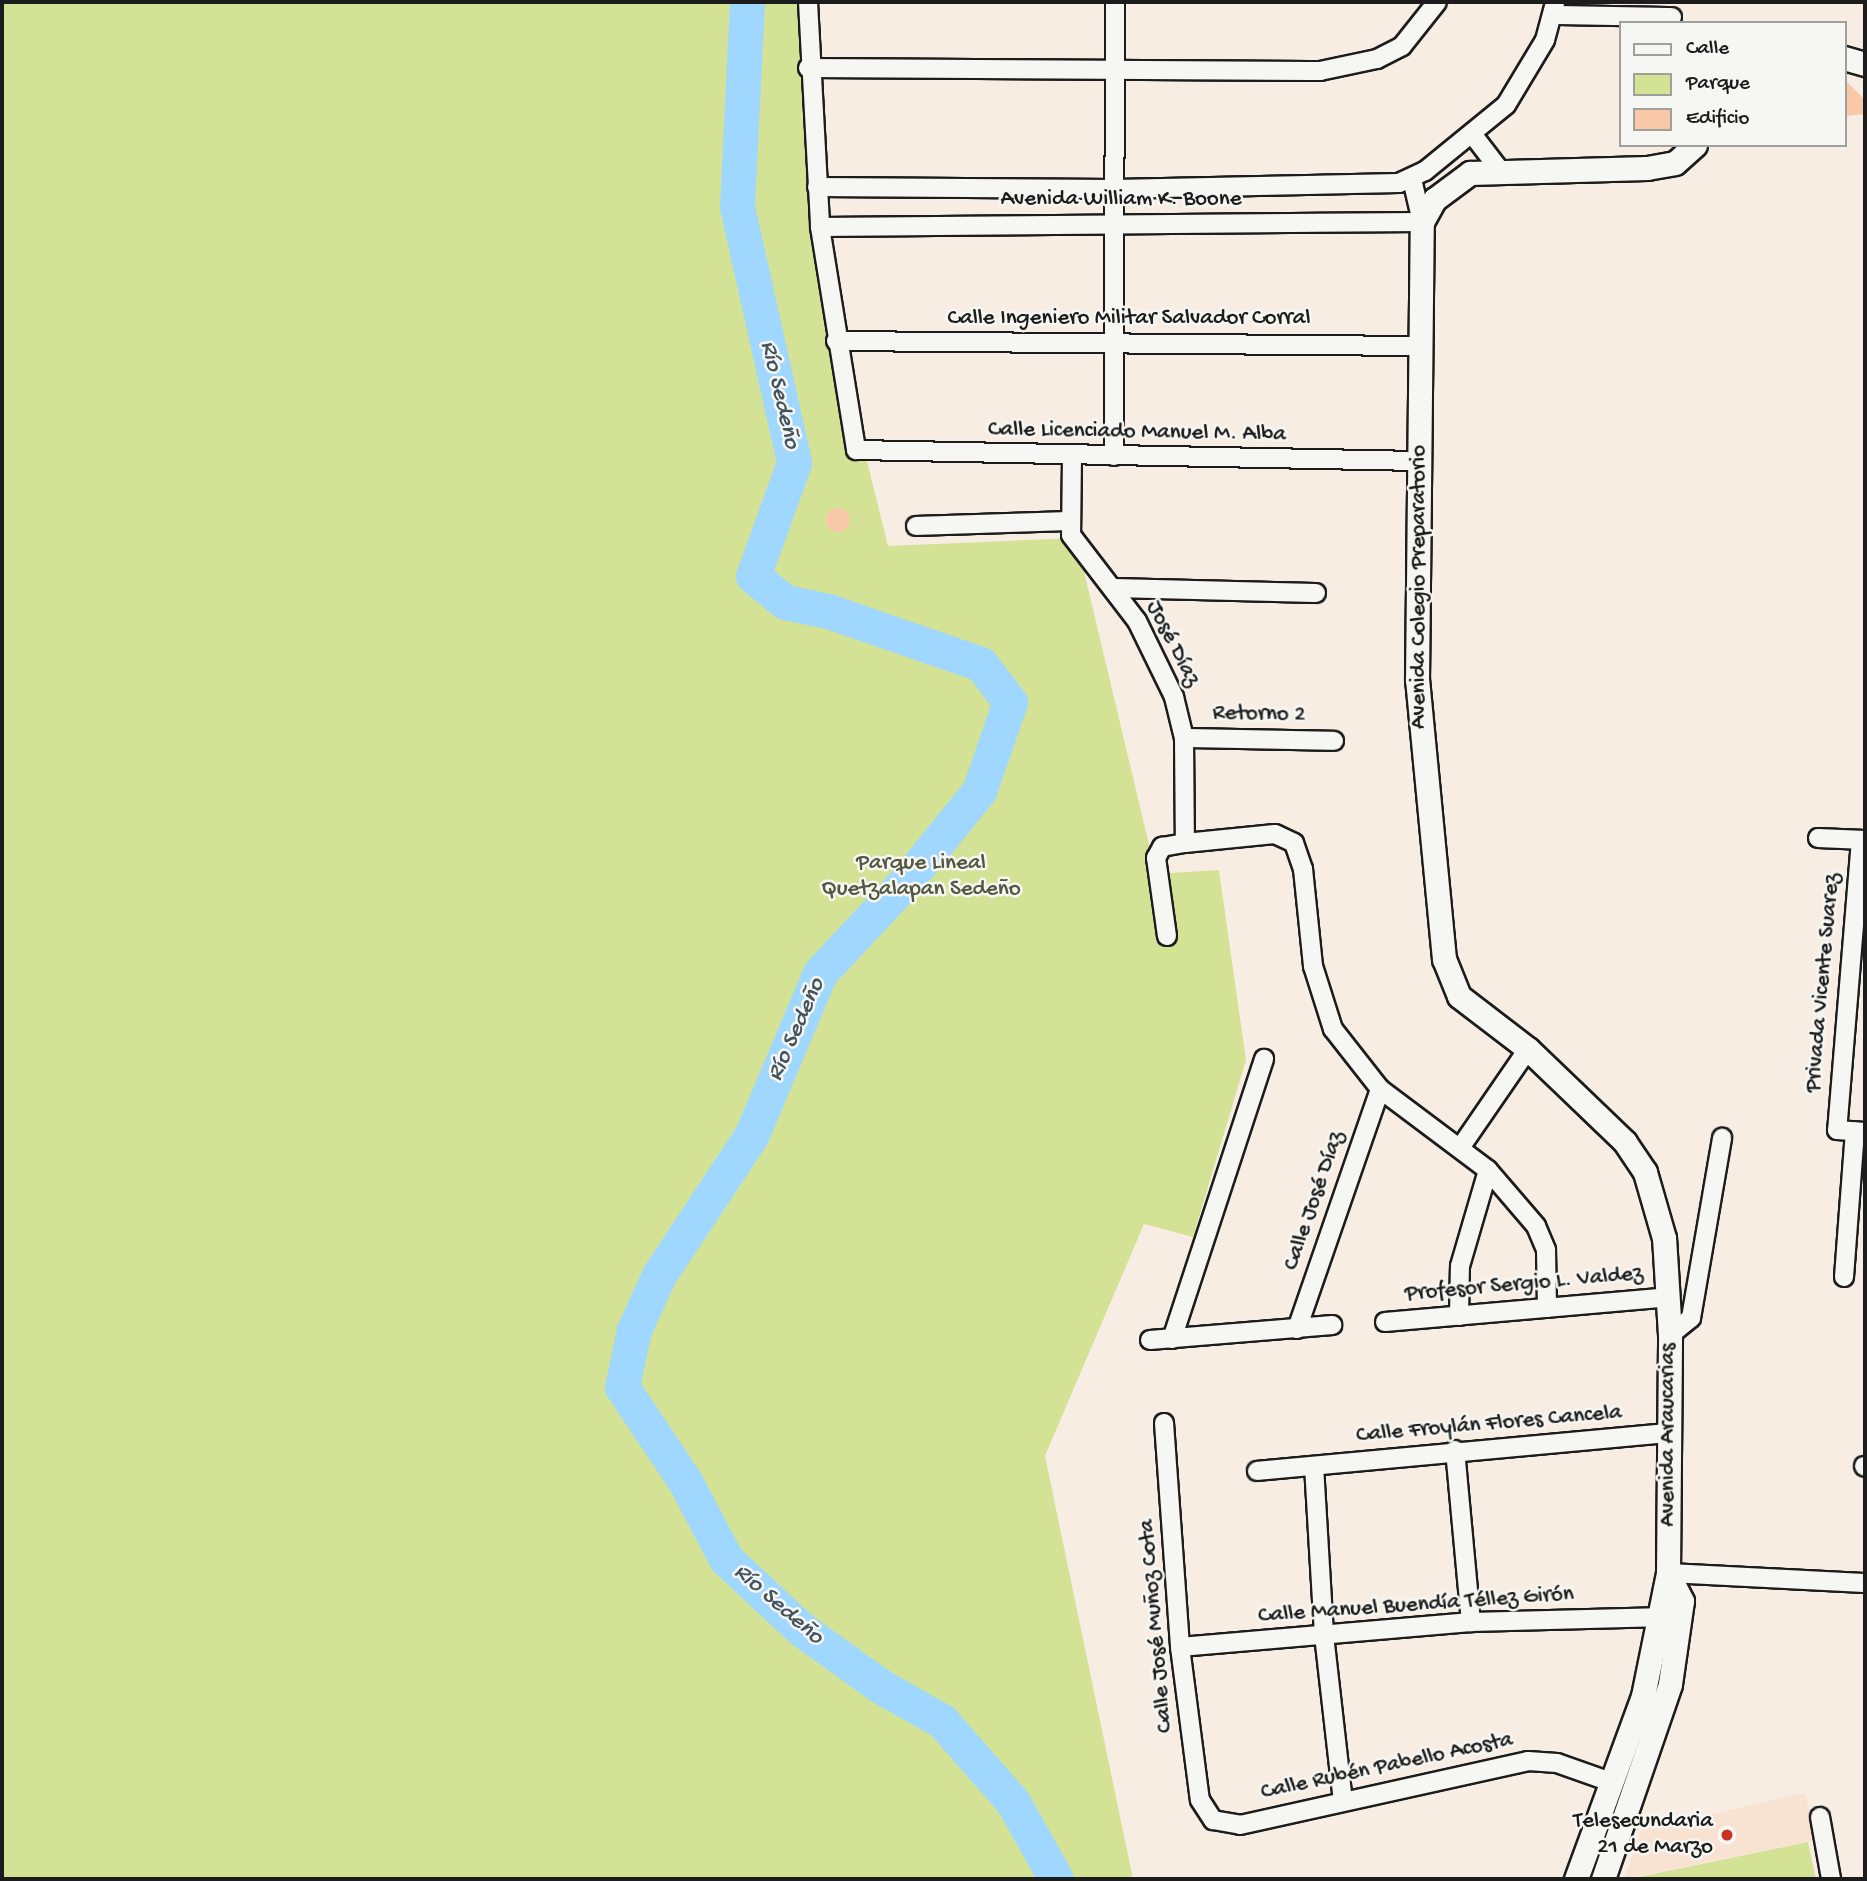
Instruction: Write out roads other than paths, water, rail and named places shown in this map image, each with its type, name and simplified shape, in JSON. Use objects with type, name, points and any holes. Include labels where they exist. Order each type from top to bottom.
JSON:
[{"type":"street","points":[[808,2],[808,68],[820,227],[836,341]]},
{"type":"street","points":[[1114,456],[1115,2]]},
{"type":"street","points":[[808,68],[1114,72],[1347,68],[1402,46],[1437,2]]},
{"type":"street","points":[[1412,179],[1473,135],[1528,74],[1555,9],[1670,14]]},
{"type":"street","points":[[1846,59],[1865,64]]},
{"type":"street","points":[[1473,135],[1499,169]]},
{"type":"street","points":[[1422,222],[1450,185],[1470,173],[1499,169],[1647,168],[1675,163],[1693,147]]},
{"type":"street","name":"Avenida William K. Boone","points":[[817,187],[1114,189],[1412,179]]},
{"type":"street","name":"Avenida Colegio Preparatorio","points":[[1412,179],[1422,222],[1417,680],[1444,959],[1459,996],[1528,1049],[1625,1142],[1645,1172],[1660,1217],[1668,1297]]},
{"type":"street","name":"Avenida William K. Boone","points":[[820,227],[1422,222]]},
{"type":"street","name":"Calle Ingeniero Militar Salvador Corral","points":[[836,341],[1421,346]]},
{"type":"street","name":"Calle Licenciado Manuel M. Alba","points":[[836,341],[856,450],[1072,457],[1419,461]]},
{"type":"street","name":"José Díaz","points":[[1072,457],[1068,521],[1079,547],[1113,587],[1165,673],[1184,738],[1185,843]]},
{"type":"street","points":[[916,526],[1068,521]]},
{"type":"street","points":[[1113,587],[1316,593]]},
{"type":"street","name":"Retorno 2","points":[[1184,738],[1334,741]]},
{"type":"street","points":[[1167,936],[1156,858],[1162,846],[1275,834],[1294,843],[1303,869],[1321,999],[1333,1029],[1380,1089],[1488,1170],[1543,1238],[1547,1308]]},
{"type":"street","points":[[1818,838],[1863,840]]},
{"type":"street","name":"Privada Vicente Suarez","points":[[1844,1277],[1863,840]]},
{"type":"street","points":[[1460,1148],[1528,1049]]},
{"type":"street","points":[[1172,1339],[1264,1059]]},
{"type":"street","name":"Calle José Díaz","points":[[1297,1329],[1380,1089]]},
{"type":"street","points":[[1670,1335],[1691,1318],[1722,1138]]},
{"type":"street","points":[[1459,1315],[1460,1266],[1488,1170]]},
{"type":"street","name":"Profesor Sergio L. Valdez","points":[[1385,1322],[1668,1297]]},
{"type":"street","name":"Avenida Araucarias","points":[[1576,1879],[1643,1696],[1656,1617],[1668,1573],[1668,1297]]},
{"type":"street","points":[[1150,1340],[1332,1325]]},
{"type":"street","name":"Calle José Muñoz Cota","points":[[1164,1423],[1180,1647],[1200,1800],[1213,1820]]},
{"type":"street","name":"Calle Froylán Flores Cancela","points":[[1258,1471],[1455,1450],[1669,1433]]},
{"type":"street","points":[[1455,1450],[1471,1622]]},
{"type":"street","points":[[1314,1466],[1324,1634],[1343,1801]]},
{"type":"street","points":[[1668,1573],[1865,1583]]},
{"type":"street","name":"Avenida Araucarias","points":[[1603,1879],[1666,1703],[1682,1601],[1668,1573]]},
{"type":"street","name":"Calle Manuel Buendía Téllez Girón","points":[[1180,1647],[1471,1622],[1656,1617]]},
{"type":"street","points":[[1643,1696],[1666,1703]]},
{"type":"street","name":"Calle Rubén Pabello Acosta","points":[[1213,1820],[1240,1825],[1528,1761],[1557,1763],[1611,1782]]},
{"type":"street","points":[[1820,1817],[1831,1879]]},
{"type":"waterway","name":"Río Sedeño","points":[[747,2],[737,207],[794,463],[753,576],[785,602],[828,611],[981,664],[1010,702],[979,791],[907,880],[820,973],[751,1136],[659,1275],[634,1330],[622,1387],[685,1481],[726,1559],[801,1629],[882,1687],[942,1721],[1013,1802],[1056,1879]]},
{"type":"place","name":"Telesecundaria 21 de Marzo","points":[[1727,1835]]},
{"type":"park label","name":"Parque Lineal Quetzalapan Sedeño","points":[[921,877]]}]
